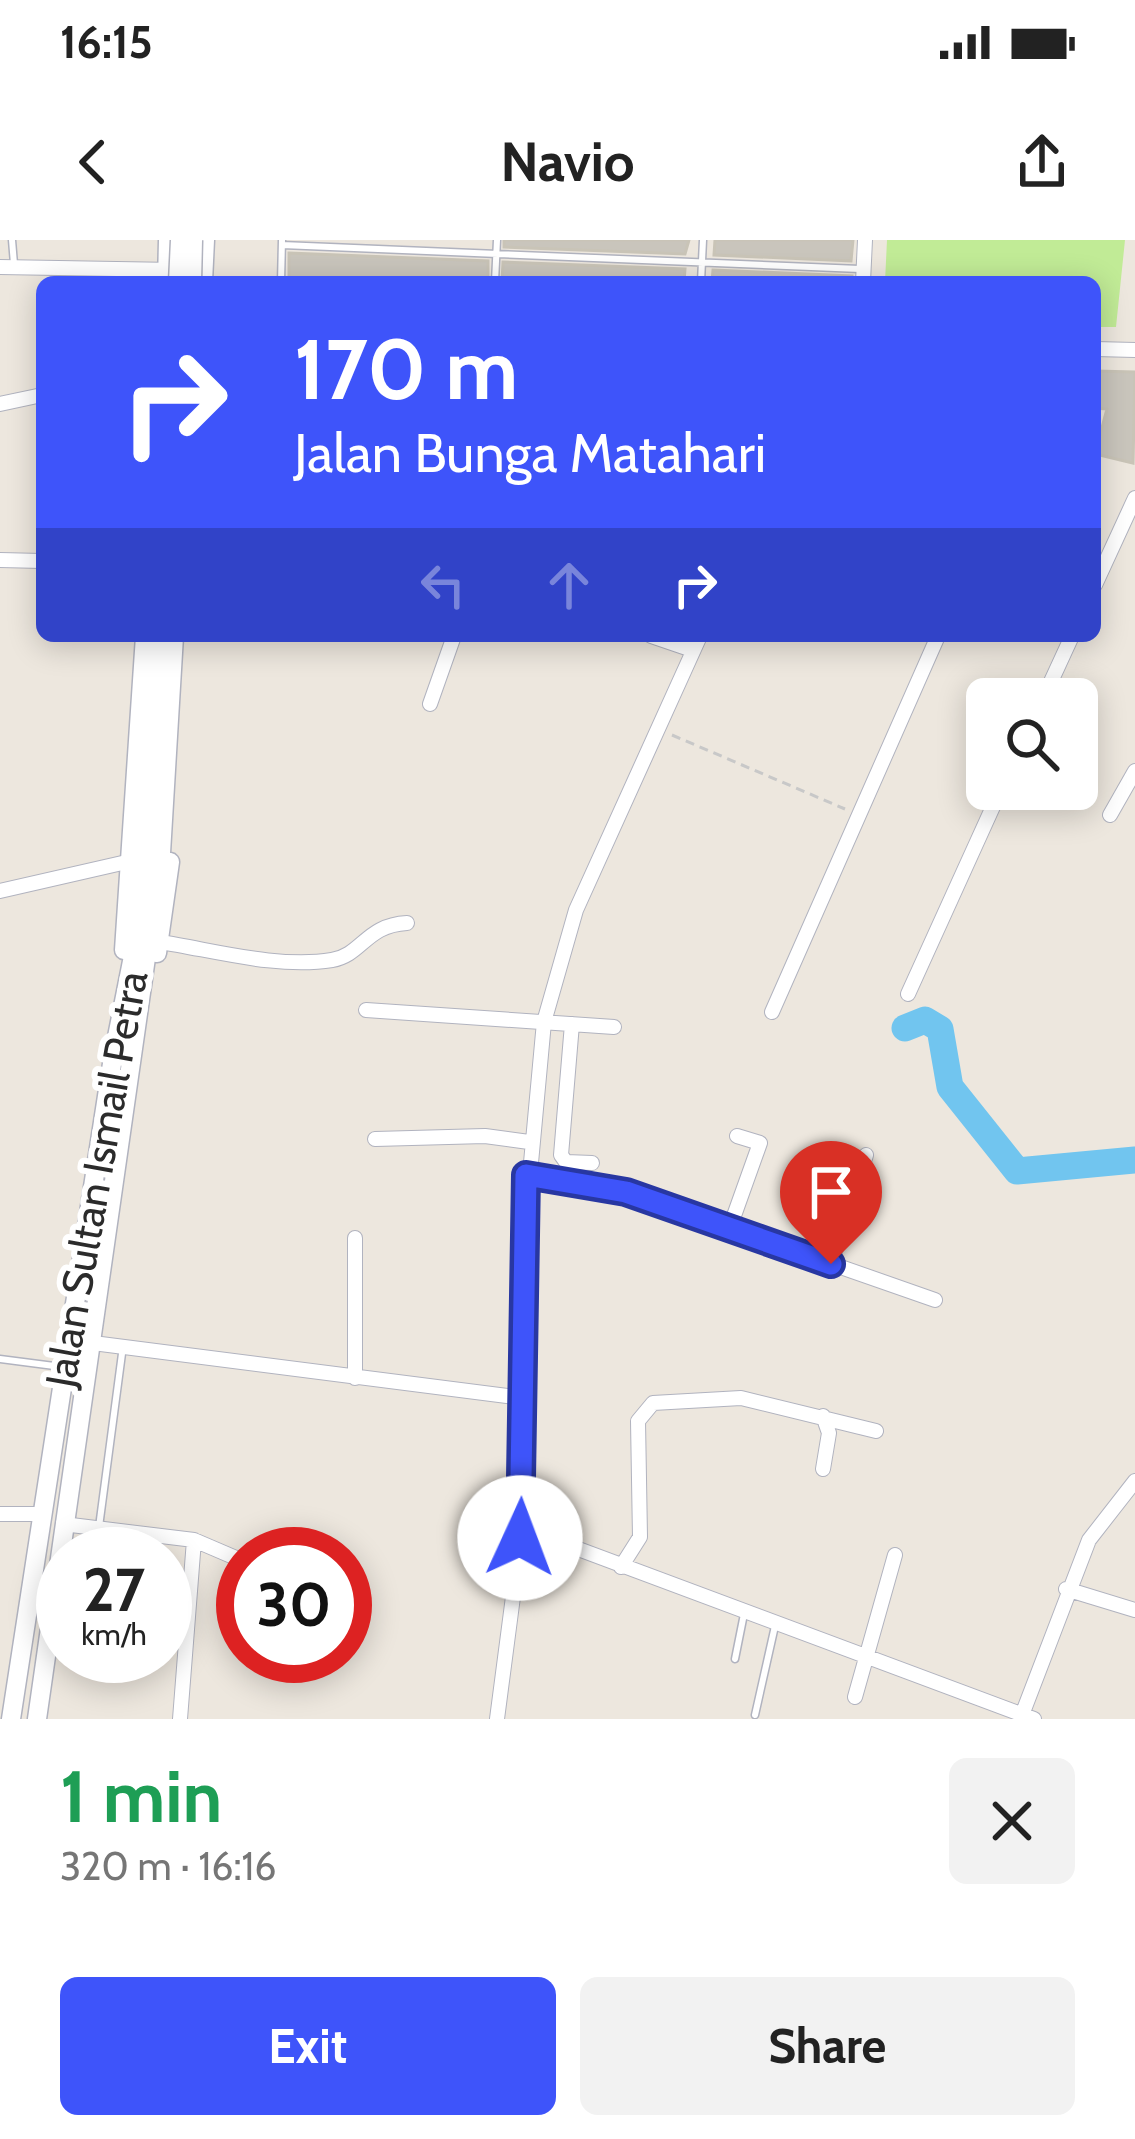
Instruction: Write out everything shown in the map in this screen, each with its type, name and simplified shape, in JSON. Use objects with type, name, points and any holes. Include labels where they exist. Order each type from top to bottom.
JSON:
[{"type":"main road","points":[[168,240],[171,276]]},
{"type":"main road","points":[[171,276],[180,240]]},
{"type":"main road","points":[[193,240],[200,276]]},
{"type":"main road","points":[[200,276],[205,240]]},
{"type":"main road","points":[[145,642],[146,856]]},
{"type":"main road","name":"Jalan Sultan Ismail Petra","points":[[37,1719],[134,1042],[159,642]]},
{"type":"main road","name":"Jalan Sultan Ismail Petra","points":[[11,1719],[146,856],[173,642]]},
{"type":"main road","points":[[134,1042],[168,905],[184,642]]},
{"type":"street","points":[[864,275],[865,240]]},
{"type":"street","points":[[7,268],[75,276]]},
{"type":"street","points":[[1101,349],[1135,350]]},
{"type":"street","points":[[0,404],[36,396]]},
{"type":"street","points":[[1101,572],[1135,498]]},
{"type":"street","points":[[0,560],[36,561]]},
{"type":"street","points":[[430,704],[452,642]]},
{"type":"street","points":[[772,1012],[935,642]]},
{"type":"street","points":[[1052,678],[1069,642]]},
{"type":"street","points":[[497,1719],[522,1528],[526,1175],[544,1022],[576,910],[696,643]]},
{"type":"street","points":[[1110,814],[1135,771]]},
{"type":"street","points":[[908,994],[991,810]]},
{"type":"street","points":[[0,891],[146,856]]},
{"type":"street","points":[[160,942],[260,957],[328,961],[340,958],[379,927],[407,923]]},
{"type":"street","points":[[366,1010],[614,1028]]},
{"type":"street","points":[[572,1024],[561,1155],[566,1162],[592,1163]]},
{"type":"street","points":[[536,1089],[565,1090]]},
{"type":"street","points":[[374,1138],[485,1136],[529,1142]]},
{"type":"street","points":[[730,1227],[760,1143],[737,1136]]},
{"type":"street","points":[[831,1264],[866,1155]]},
{"type":"street","points":[[526,1175],[626,1192],[935,1300]]},
{"type":"street","points":[[355,1238],[355,1378]]},
{"type":"street","points":[[93,1342],[523,1398]]},
{"type":"street","points":[[621,1567],[640,1537],[638,1421],[653,1403],[740,1398],[876,1431]]},
{"type":"street","points":[[823,1416],[830,1433],[823,1469]]},
{"type":"street","points":[[522,1528],[1028,1717],[1066,1589],[1089,1540],[1135,1481]]},
{"type":"street","points":[[0,1514],[40,1514]]},
{"type":"street","points":[[63,1524],[99,1527]]},
{"type":"street","points":[[180,1719],[194,1540],[216,1549]]},
{"type":"street","points":[[855,1696],[862,1656],[895,1555]]},
{"type":"street","points":[[1066,1589],[1135,1610]]},
{"type":"lane","points":[[7,268],[13,240]]},
{"type":"lane","points":[[495,276],[496,240]]},
{"type":"lane","points":[[701,276],[704,240]]},
{"type":"lane","points":[[281,276],[282,242],[702,259],[864,275]]},
{"type":"lane","points":[[99,1527],[123,1346]]},
{"type":"lane","points":[[0,1359],[63,1368]]},
{"type":"lane","points":[[735,1659],[744,1614]]},
{"type":"lane","points":[[755,1715],[775,1626]]},
{"type":"path","points":[[655,728],[858,814]]},
{"type":"green space","points":[[887,240],[1125,240],[1116,327],[1101,327],[1101,276],[885,276]]},
{"type":"building","points":[[504,240],[689,240],[685,254],[504,247]]},
{"type":"building","points":[[715,240],[853,240],[851,261],[714,255]]},
{"type":"building","points":[[289,253],[488,261],[488,276],[289,276]]},
{"type":"building","points":[[503,262],[685,269],[684,276],[502,276]]},
{"type":"building","points":[[713,270],[852,276],[712,276]]},
{"type":"building","points":[[1101,371],[1135,372],[1133,463],[1101,455],[1107,409],[1101,408]]},
{"type":"waterway","points":[[905,1028],[925,1020],[940,1029],[950,1087],[1017,1171],[1135,1160]]},
{"type":"route","points":[[520,1538],[526,1175],[626,1192],[831,1264]]}]
